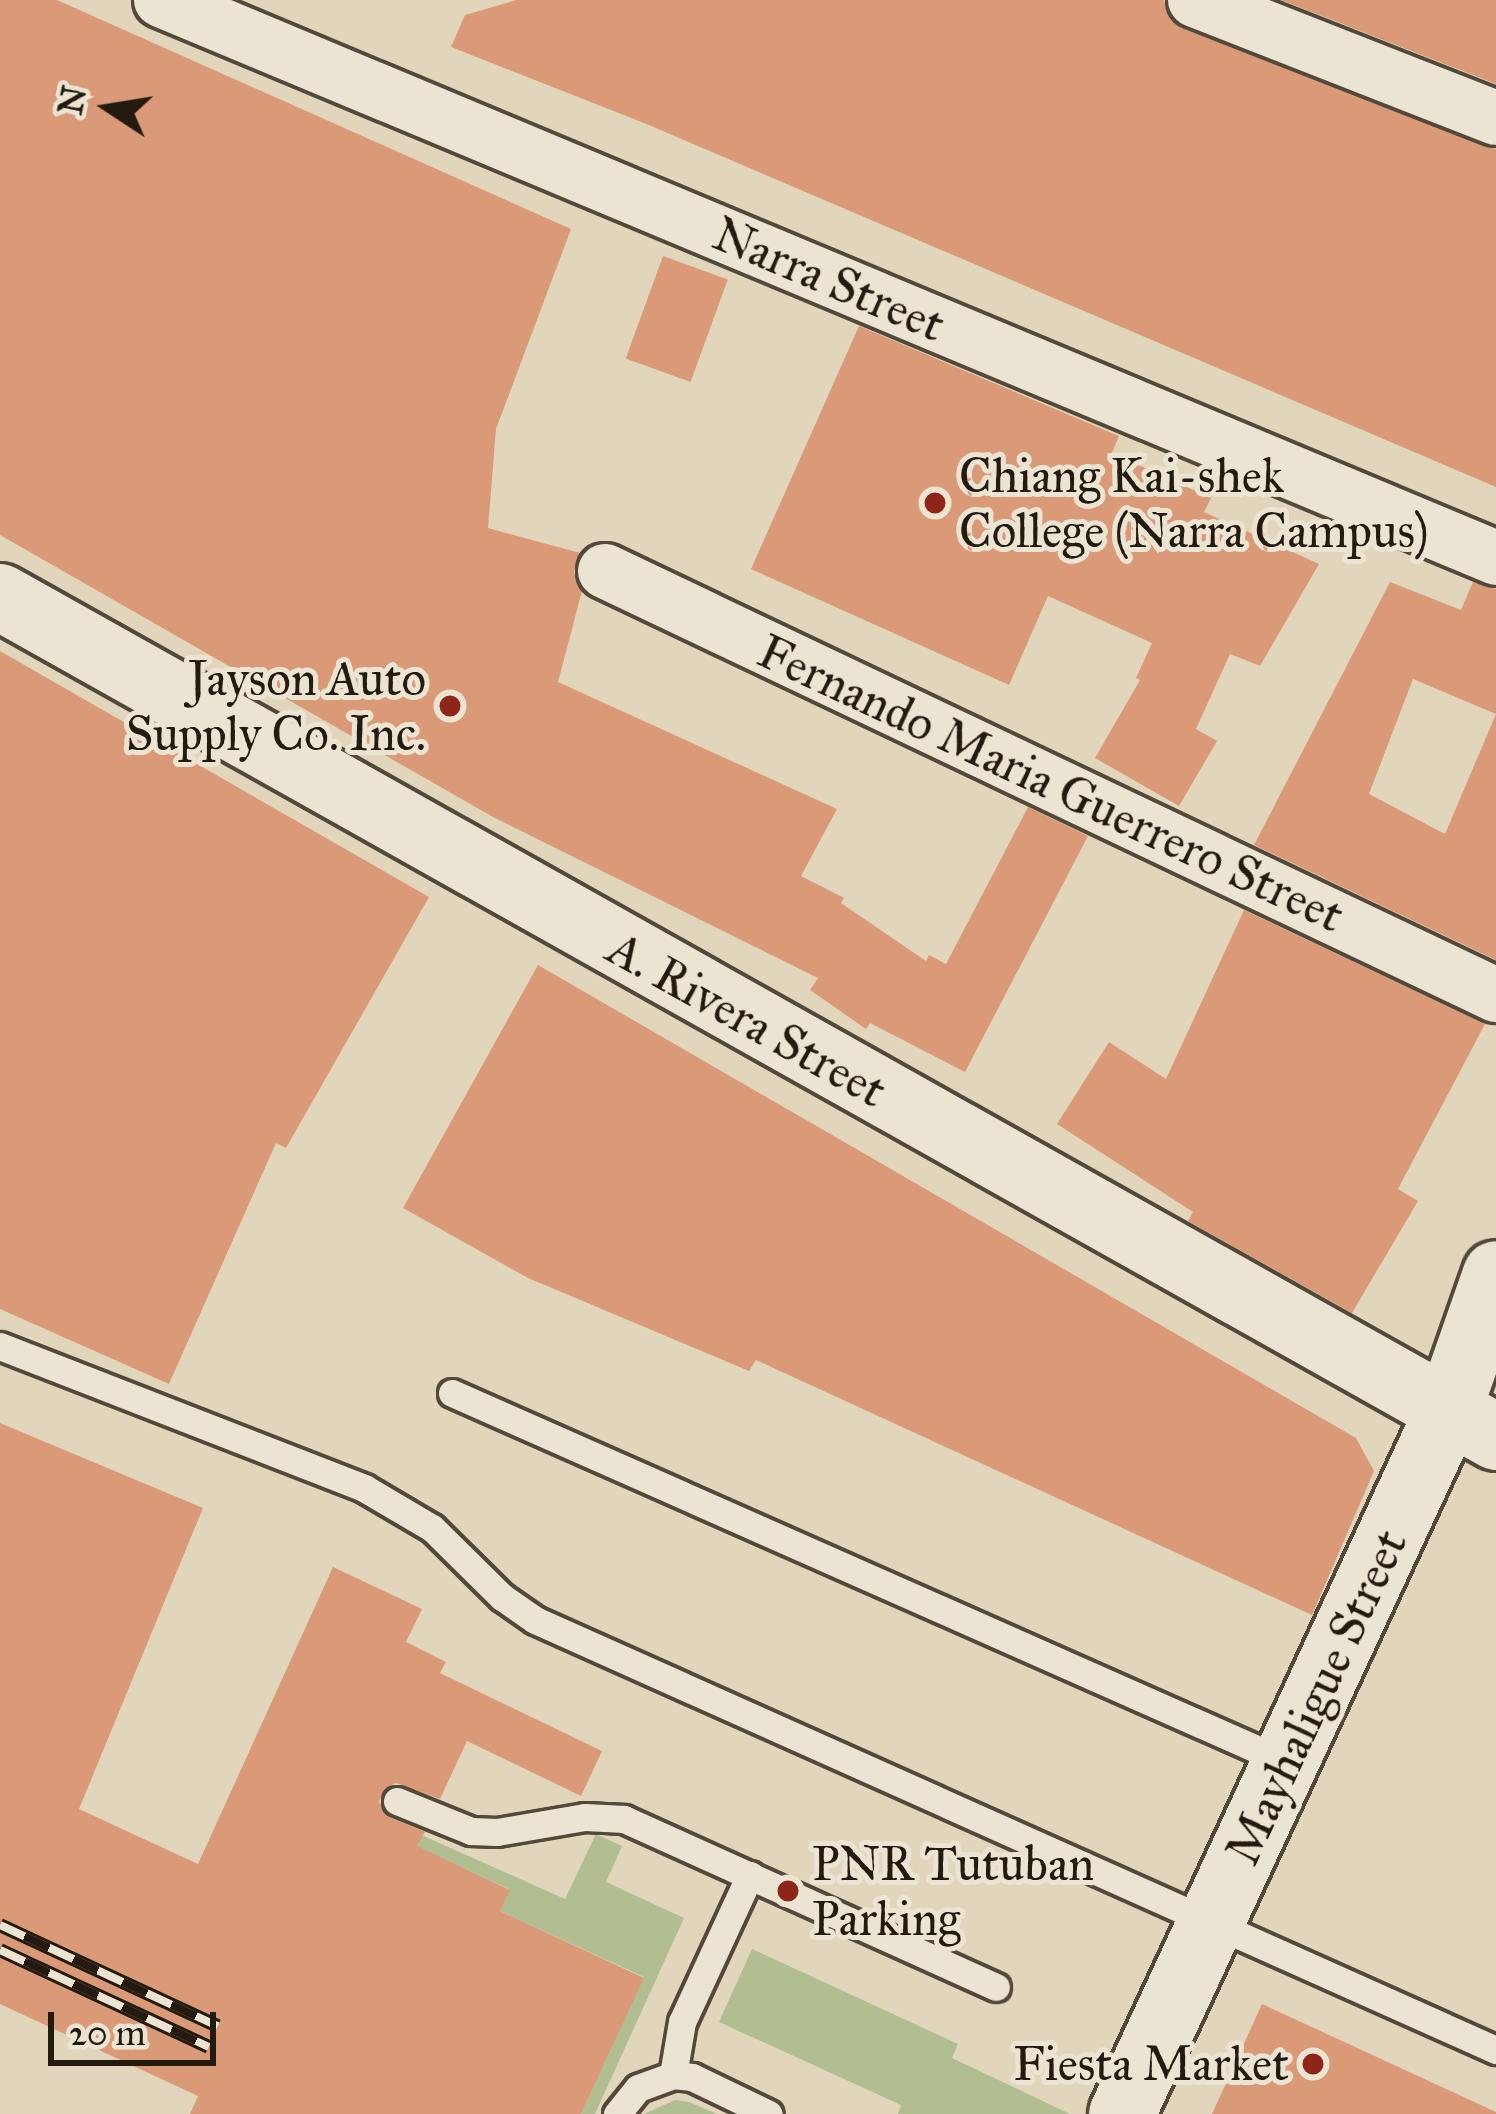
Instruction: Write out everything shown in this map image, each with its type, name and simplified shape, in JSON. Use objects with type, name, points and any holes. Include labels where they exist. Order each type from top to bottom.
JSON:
[{"type":"street","name":"Narra Street","points":[[161,0],[1496,558]]},
{"type":"street","points":[[1195,0],[1496,118]]},
{"type":"street","name":"Fernando Maria Guerrero Street","points":[[605,571],[1496,994]]},
{"type":"street","name":"A. Rivera Street","points":[[0,597],[1471,1425]]},
{"type":"street","name":"Mayhaligue Street","points":[[1122,2114],[1286,1762],[1471,1425],[1496,1274]]},
{"type":"lane","points":[[0,1346],[364,1488],[432,1528],[502,1597],[535,1620],[1496,2050]]},
{"type":"lane","points":[[452,1393],[1286,1762]]},
{"type":"lane","points":[[397,1801],[471,1831],[497,1832],[585,1817],[624,1819],[996,1987]]},
{"type":"lane","points":[[673,2075],[682,2022],[750,1874]]},
{"type":"lane","points":[[617,2114],[638,2088],[673,2075],[692,2077],[770,2114]]},
{"type":"green space","points":[[408,1829],[565,1899],[596,1834],[622,1846],[606,1882],[684,1918],[595,2114],[581,2114],[644,1977],[500,1911],[509,1889],[403,1840]]},
{"type":"green space","points":[[752,1949],[958,2044],[952,2058],[1070,2114],[898,2114],[901,2105],[719,2022]]},
{"type":"green space","points":[[675,2100],[689,2102],[717,2114],[644,2114]]},
{"type":"building","points":[[0,0],[57,0],[571,229],[496,429],[488,528],[580,553],[574,572],[582,591],[558,682],[837,809],[801,876],[844,898],[841,903],[926,961],[929,955],[946,964],[1028,807],[1088,836],[965,1072],[870,1023],[866,1029],[810,990],[818,978],[493,817],[0,535]]},
{"type":"building","points":[[517,0],[1164,0],[1170,19],[1184,29],[1496,149],[1496,487],[644,123],[451,47],[465,15]]},
{"type":"building","points":[[1281,0],[1496,0],[1496,84]]},
{"type":"building","points":[[663,256],[728,280],[691,382],[626,358]]},
{"type":"building","name":"Chiang Kai-shek College (Narra Campus)","points":[[859,326],[1119,436],[1112,453],[1211,498],[1204,512],[1319,564],[1260,666],[1230,654],[1196,729],[1217,741],[1179,806],[1095,758],[1140,680],[1136,678],[1152,643],[1048,596],[1009,685],[751,569]]},
{"type":"building","points":[[1390,582],[1461,610],[1473,582],[1496,589],[1496,714],[1496,960],[1254,845]],"holes":[[[1413,679],[1496,714],[1445,834],[1369,794]]]},
{"type":"building","points":[[0,651],[429,897],[286,1148],[276,1143],[169,1384],[0,1309]]},
{"type":"building","points":[[1244,910],[1485,1024],[1398,1189],[1418,1201],[1352,1313],[1188,1221],[1193,1212],[1057,1124],[1109,1042],[1166,1079]]},
{"type":"building","points":[[538,965],[1356,1438],[1374,1471],[1312,1615],[756,1360],[749,1371],[528,1278],[403,1208]]},
{"type":"building","points":[[0,1423],[203,1508],[79,1809],[198,1864],[333,1567],[422,1609],[406,1642],[446,1662],[440,1673],[602,1751],[581,1796],[467,1741],[440,1799],[396,1783],[385,1788],[379,1802],[389,1817],[425,1832],[417,1846],[510,1890],[500,1911],[644,1978],[581,2114],[190,2114],[198,2096],[0,2004]]},
{"type":"building","name":"Fiesta Market","points":[[1262,2004],[1496,2112],[1496,2114],[1212,2114]]},
{"type":"railway","points":[[0,1925],[218,2026]]},
{"type":"railway","points":[[0,1950],[209,2047]]},
{"type":"place","name":"Chiang Kai-shek College (Narra Campus)","points":[[935,503]]},
{"type":"place","name":"Jayson Auto Supply Co. Inc.","points":[[450,706]]},
{"type":"place","name":"PNR Tutuban Parking","points":[[788,1891]]},
{"type":"place","name":"Fiesta Market","points":[[1313,2064]]}]
